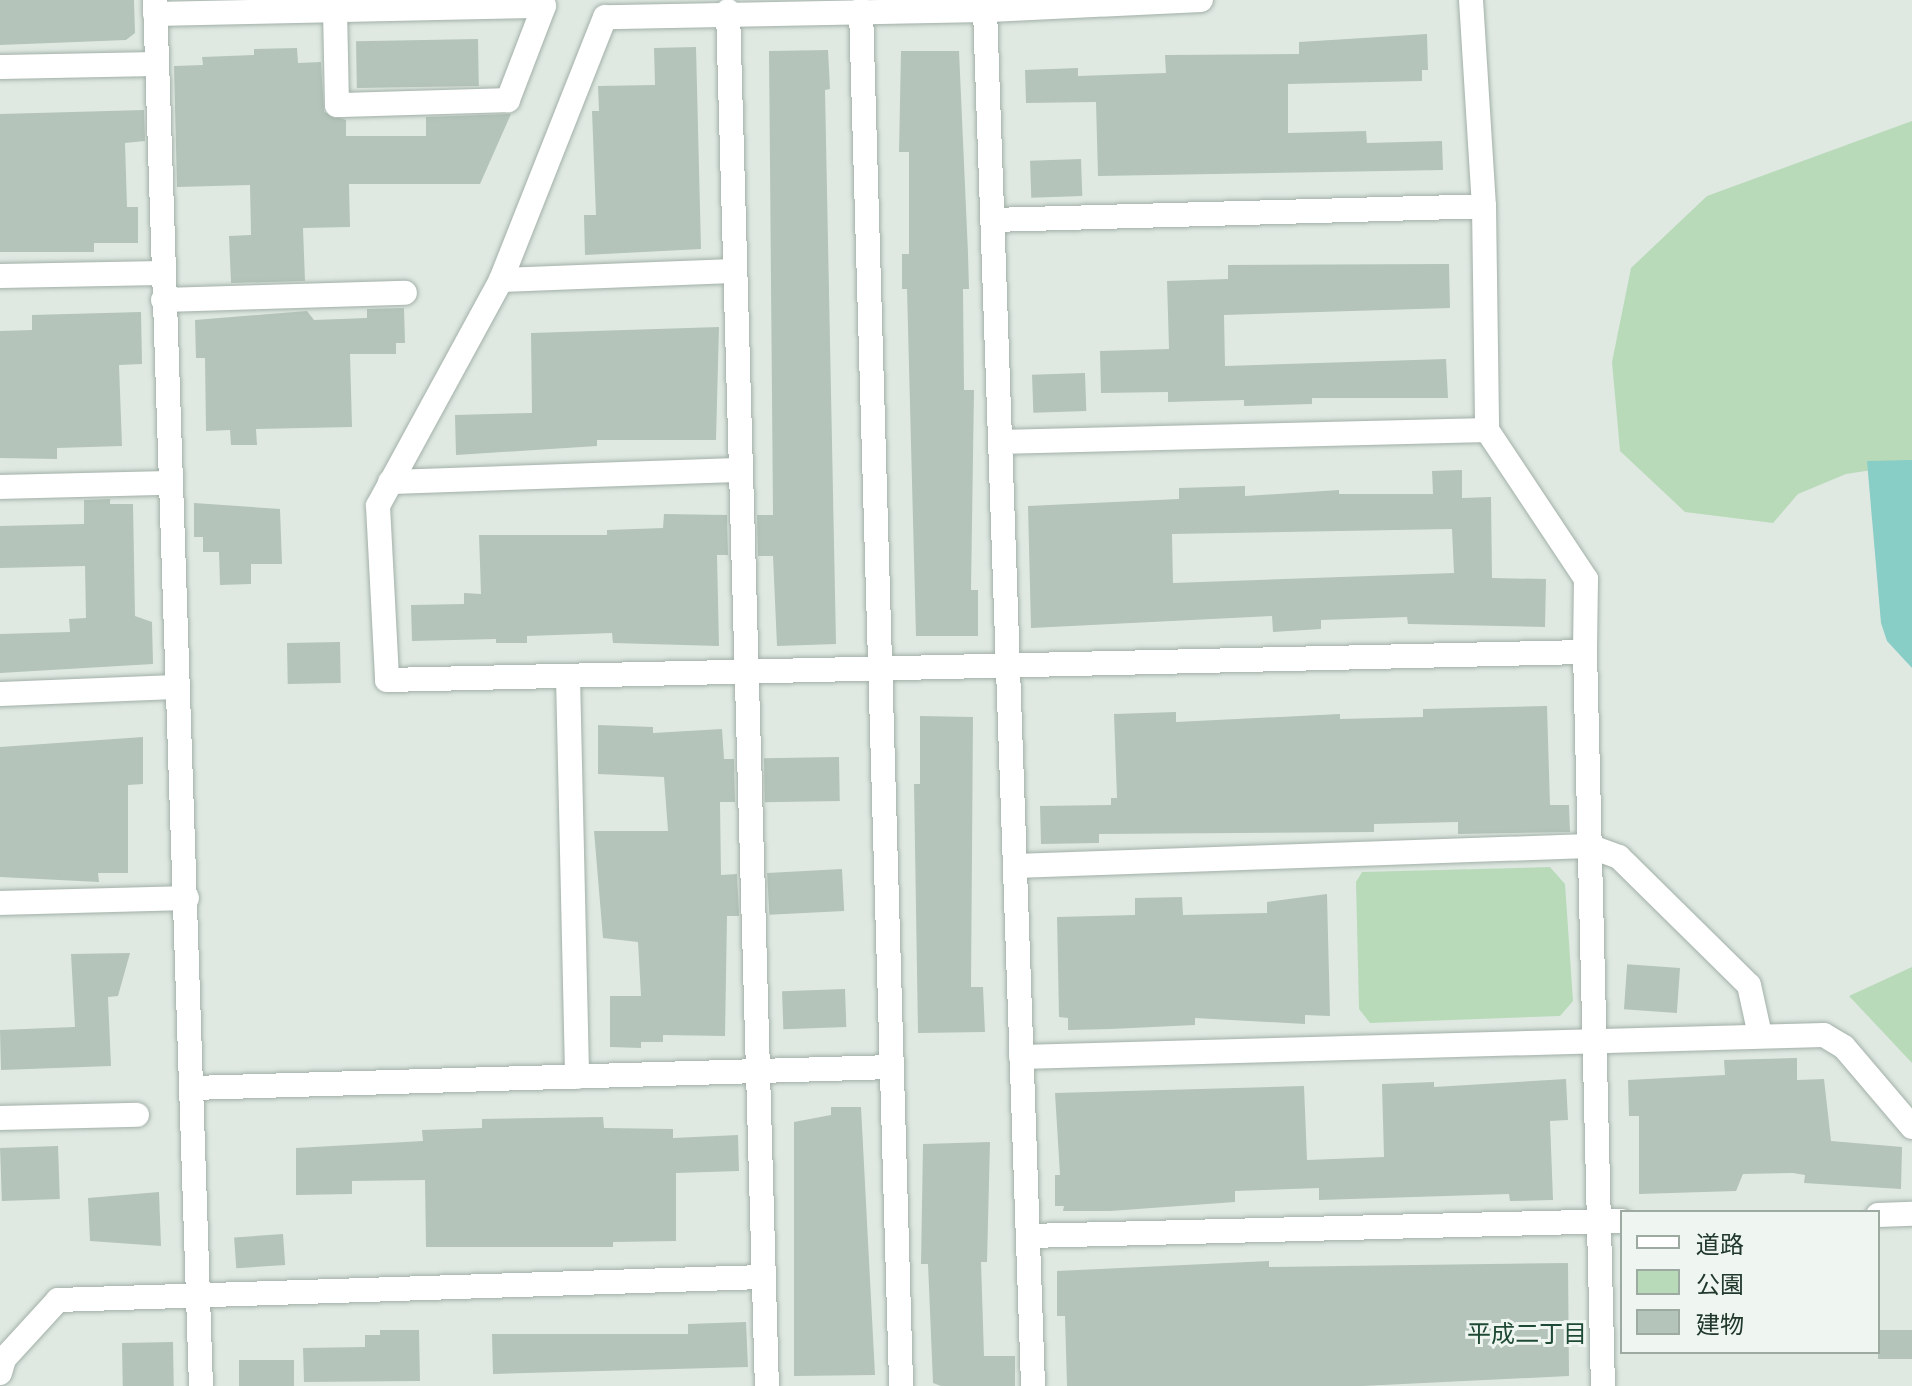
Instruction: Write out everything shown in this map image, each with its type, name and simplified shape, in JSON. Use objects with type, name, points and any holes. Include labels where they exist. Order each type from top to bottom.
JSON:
[{"type":"street","points":[[1201,0],[985,10],[607,8],[501,280],[378,506],[387,680],[1585,652]]},
{"type":"street","points":[[1471,0],[1484,206],[1487,430],[1586,579],[1594,1040],[1610,1221],[1603,1386]]},
{"type":"street","points":[[201,1386],[187,898],[167,483],[155,7],[365,10],[544,6],[508,100],[337,105],[335,10]]},
{"type":"street","points":[[861,10],[901,1386]]},
{"type":"street","points":[[985,10],[1033,1386]]},
{"type":"street","points":[[728,11],[767,1386]]},
{"type":"street","points":[[0,67],[157,64]]},
{"type":"street","points":[[992,220],[1484,206]]},
{"type":"street","points":[[501,280],[734,271]]},
{"type":"street","points":[[0,276],[162,273]]},
{"type":"street","points":[[163,300],[405,293]]},
{"type":"street","points":[[1000,442],[1487,430]]},
{"type":"street","points":[[390,482],[739,470]]},
{"type":"street","points":[[0,487],[167,483]]},
{"type":"street","points":[[568,676],[577,1077]]},
{"type":"street","points":[[0,694],[176,687]]},
{"type":"street","points":[[1015,866],[1589,846],[1619,857],[1749,985],[1760,1035]]},
{"type":"street","points":[[0,903],[187,898]]},
{"type":"street","points":[[1021,1057],[1824,1035],[1844,1047],[1912,1127]]},
{"type":"street","points":[[193,1088],[892,1067]]},
{"type":"street","points":[[0,1118],[137,1115]]},
{"type":"street","points":[[1880,1215],[1912,1214]]},
{"type":"street","points":[[1028,1236],[1610,1221]]},
{"type":"street","points":[[0,1373],[4,1359],[58,1300],[199,1291],[763,1277]]},
{"type":"green space","points":[[1912,121],[1912,464],[1846,474],[1798,494],[1773,523],[1685,512],[1620,451],[1612,362],[1631,268],[1707,196]]},
{"type":"green space","points":[[1550,867],[1565,884],[1573,1001],[1560,1016],[1370,1023],[1359,1009],[1356,882],[1362,872]]},
{"type":"green space","points":[[1912,967],[1912,1063],[1849,996]]},
{"type":"water","points":[[1912,460],[1912,668],[1887,641],[1881,623],[1867,461]]},
{"type":"building","points":[[0,0],[134,0],[135,33],[126,40],[0,45]]},
{"type":"building","points":[[1427,34],[1428,70],[1422,70],[1422,81],[1288,84],[1288,133],[1366,131],[1367,143],[1442,141],[1443,170],[1098,176],[1096,102],[1026,103],[1025,70],[1078,68],[1078,76],[1166,73],[1165,55],[1299,54],[1299,42]]},
{"type":"building","points":[[478,39],[479,86],[357,88],[356,41]]},
{"type":"building","points":[[696,47],[701,249],[585,255],[584,215],[596,215],[592,111],[599,111],[598,86],[655,85],[654,48]]},
{"type":"building","points":[[297,48],[298,63],[321,62],[324,112],[346,120],[346,136],[426,136],[426,117],[511,114],[480,184],[349,184],[350,227],[303,228],[305,281],[231,283],[229,236],[251,235],[250,185],[177,187],[174,66],[203,65],[202,57],[254,55],[254,49]]},
{"type":"building","points":[[828,50],[830,89],[825,90],[836,644],[777,646],[773,556],[758,556],[757,515],[773,515],[769,51]]},
{"type":"building","points":[[901,51],[959,51],[969,289],[963,289],[964,390],[974,390],[971,590],[978,590],[978,636],[916,636],[907,289],[902,289],[902,254],[909,254],[909,152],[899,152]]},
{"type":"building","points":[[144,110],[145,141],[125,143],[127,207],[138,207],[138,243],[94,243],[94,252],[0,252],[0,114]]},
{"type":"building","points":[[1081,159],[1082,196],[1031,198],[1030,161]]},
{"type":"building","points":[[1449,264],[1450,308],[1224,315],[1225,366],[1446,359],[1448,398],[1312,398],[1312,404],[1244,406],[1244,400],[1168,402],[1168,392],[1101,393],[1100,351],[1169,349],[1167,281],[1228,279],[1228,265]]},
{"type":"building","points":[[404,308],[405,343],[396,343],[396,354],[350,354],[352,427],[256,429],[257,445],[231,445],[230,430],[206,431],[205,358],[196,358],[195,320],[307,311],[314,320],[367,318],[367,309]]},
{"type":"building","points":[[141,312],[142,364],[119,365],[122,446],[57,448],[57,459],[0,458],[0,331],[32,330],[32,315]]},
{"type":"building","points":[[719,327],[716,440],[597,440],[597,446],[456,455],[455,415],[532,413],[531,333]]},
{"type":"building","points":[[1085,373],[1086,411],[1033,413],[1032,375]]},
{"type":"building","points":[[1462,470],[1462,498],[1491,497],[1492,578],[1546,579],[1545,627],[1408,624],[1407,617],[1321,620],[1321,629],[1273,632],[1272,616],[1031,628],[1028,506],[1179,499],[1179,488],[1245,486],[1245,496],[1339,490],[1339,494],[1433,494],[1432,471]],"holes":[[[1452,529],[1454,573],[1173,583],[1172,534]]]},
{"type":"building","points":[[110,499],[110,504],[133,504],[135,616],[152,622],[153,664],[0,673],[0,634],[70,632],[69,619],[86,618],[85,566],[0,568],[0,526],[84,524],[84,500]]},
{"type":"building","points":[[194,503],[280,509],[282,564],[251,564],[251,584],[220,585],[219,552],[203,552],[203,537],[194,537]]},
{"type":"building","points":[[664,514],[727,515],[728,555],[717,555],[719,646],[613,643],[612,633],[527,636],[527,643],[496,643],[496,639],[412,641],[411,605],[464,604],[464,593],[481,594],[479,535],[607,535],[607,530],[663,528]]},
{"type":"building","points":[[340,642],[341,683],[288,684],[287,643]]},
{"type":"building","points":[[1547,706],[1550,805],[1569,805],[1570,832],[1458,834],[1458,822],[1374,824],[1374,832],[1099,834],[1099,843],[1041,844],[1040,806],[1111,805],[1111,798],[1117,798],[1114,714],[1176,712],[1176,722],[1340,714],[1340,719],[1423,717],[1423,709]]},
{"type":"building","points":[[920,716],[973,717],[971,987],[983,987],[985,1032],[918,1033],[914,784],[920,784]]},
{"type":"building","points":[[598,725],[653,727],[653,733],[722,729],[724,759],[734,759],[735,802],[720,802],[721,875],[737,874],[739,916],[727,916],[725,1036],[663,1035],[663,1042],[641,1042],[641,1048],[610,1047],[610,996],[641,996],[638,942],[603,938],[594,831],[668,831],[664,777],[598,774]]},
{"type":"building","points":[[143,737],[143,784],[128,785],[128,873],[98,873],[99,882],[0,877],[0,747]]},
{"type":"building","points":[[839,757],[840,801],[765,802],[764,758]]},
{"type":"building","points":[[842,869],[844,911],[769,915],[767,873]]},
{"type":"building","points":[[1327,894],[1330,1016],[1305,1015],[1305,1024],[1195,1018],[1195,1025],[1068,1030],[1068,1018],[1059,1017],[1057,917],[1135,915],[1135,898],[1182,897],[1183,915],[1267,913],[1267,902]]},
{"type":"building","points":[[130,953],[118,996],[108,997],[111,1066],[1,1070],[0,1030],[75,1027],[71,954]]},
{"type":"building","points":[[1627,964],[1680,968],[1677,1013],[1624,1009]]},
{"type":"building","points":[[845,989],[846,1027],[783,1029],[782,991]]},
{"type":"building","points":[[1797,1058],[1797,1080],[1824,1079],[1831,1141],[1902,1147],[1901,1189],[1804,1183],[1805,1175],[1793,1173],[1743,1174],[1736,1191],[1639,1194],[1639,1116],[1629,1116],[1628,1080],[1725,1075],[1724,1060]]},
{"type":"building","points":[[1566,1079],[1568,1120],[1550,1121],[1553,1200],[1510,1201],[1509,1194],[1319,1200],[1319,1188],[1235,1191],[1235,1202],[1110,1211],[1063,1211],[1064,1206],[1055,1206],[1055,1175],[1060,1175],[1055,1093],[1304,1086],[1307,1160],[1384,1157],[1382,1084],[1434,1082],[1434,1087]]},
{"type":"building","points":[[831,1107],[861,1107],[875,1375],[794,1376],[794,1122],[831,1115]]},
{"type":"building","points":[[603,1117],[604,1128],[673,1129],[673,1138],[738,1135],[739,1171],[676,1173],[676,1241],[613,1242],[613,1247],[426,1247],[425,1180],[352,1181],[352,1194],[296,1195],[296,1148],[423,1141],[422,1130],[482,1128],[482,1119]]},
{"type":"building","points":[[990,1142],[987,1262],[981,1262],[984,1356],[1015,1356],[1015,1386],[941,1386],[933,1383],[928,1264],[921,1264],[923,1144]]},
{"type":"building","points":[[58,1146],[60,1199],[2,1201],[0,1148]]},
{"type":"building","points":[[159,1192],[161,1246],[90,1241],[88,1198]]},
{"type":"building","points":[[283,1234],[285,1265],[236,1268],[234,1237]]},
{"type":"building","points":[[1269,1261],[1269,1267],[1568,1263],[1569,1376],[1362,1386],[1067,1386],[1065,1316],[1057,1316],[1057,1271]]},
{"type":"building","points":[[746,1322],[748,1367],[493,1374],[492,1334],[688,1334],[688,1324]]},
{"type":"building","points":[[380,1330],[419,1330],[420,1381],[304,1382],[303,1348],[365,1347],[365,1335],[380,1335]]},
{"type":"building","points":[[1880,1330],[1912,1330],[1912,1359],[1878,1359]]},
{"type":"building","points":[[173,1342],[174,1386],[123,1386],[122,1343]]},
{"type":"building","points":[[239,1360],[294,1360],[294,1386],[239,1386]]},
{"type":"district","name":"平成二丁目","points":[[1527,1334]]}]
